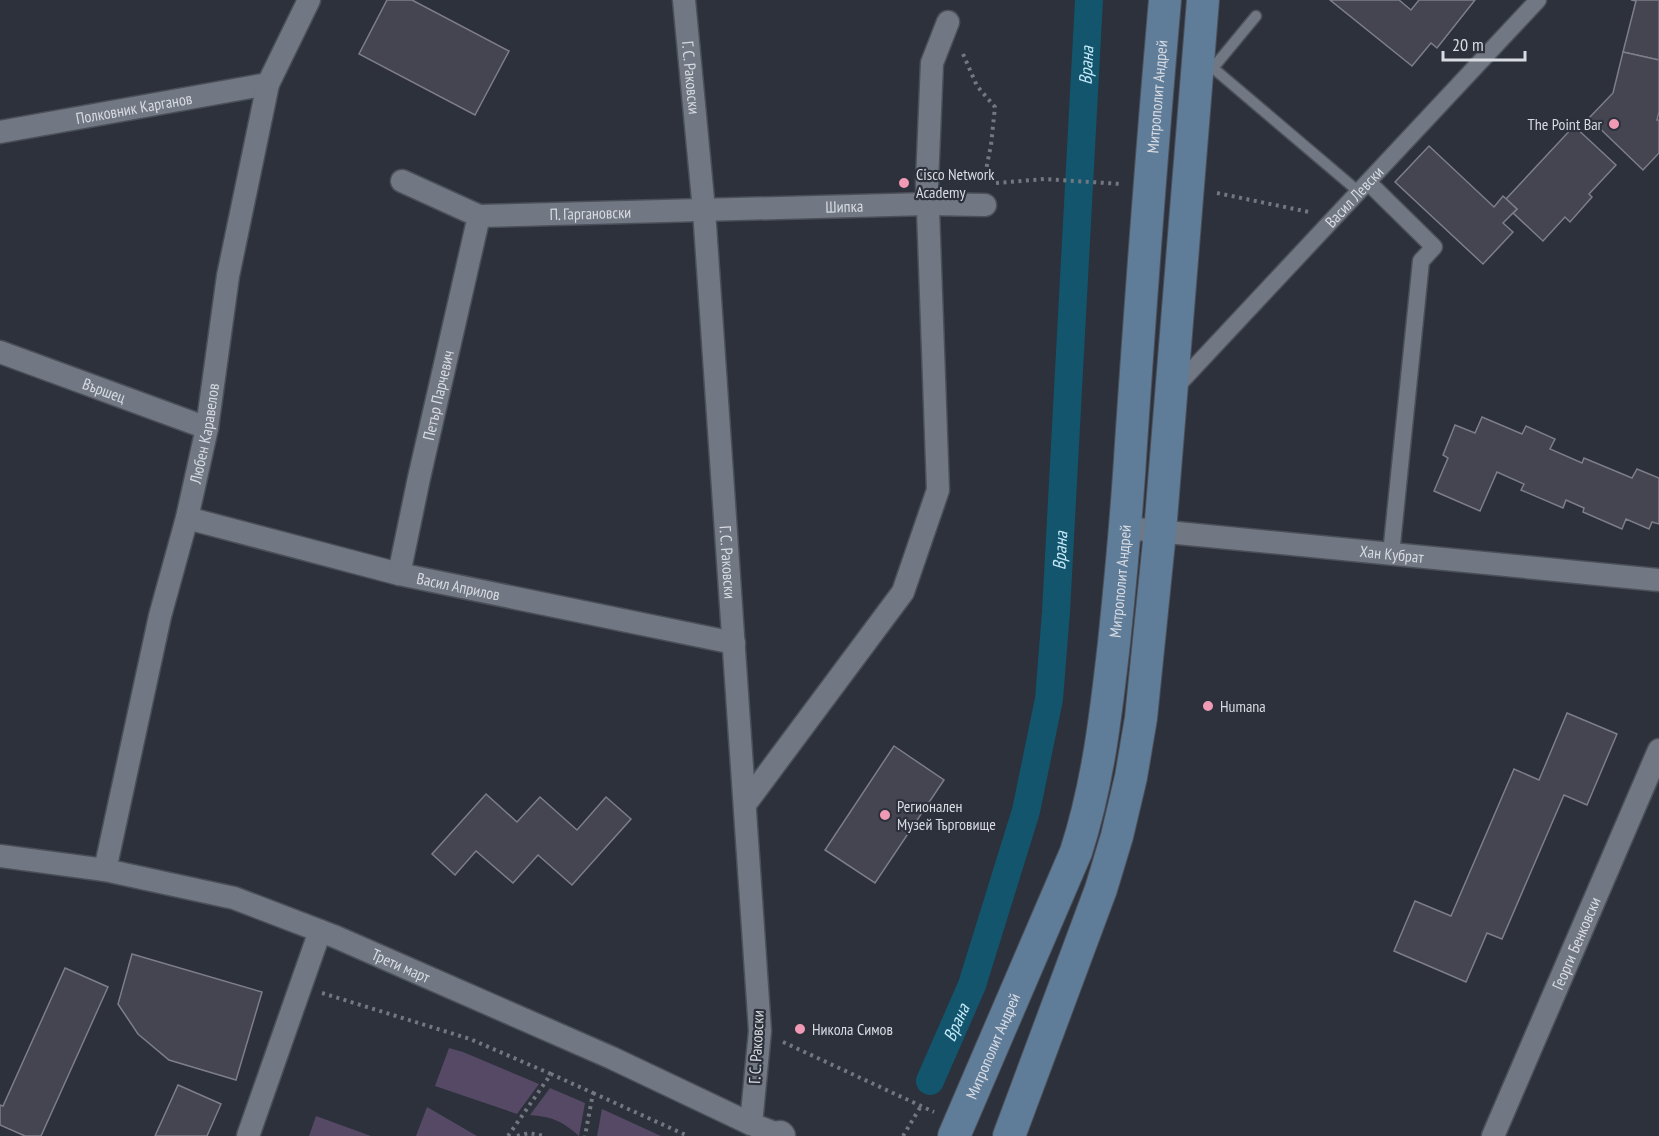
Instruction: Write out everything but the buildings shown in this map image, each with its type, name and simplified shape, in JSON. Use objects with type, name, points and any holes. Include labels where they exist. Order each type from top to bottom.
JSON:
[{"type":"main road","name":"Митрополит Андрей","points":[[956,1130],[1067,874],[1089,812],[1104,731],[1126,528],[1148,186],[1166,0]]},
{"type":"main road","points":[[1015,1129],[1101,889],[1131,777],[1141,718],[1160,532],[1186,188],[1205,66],[1203,0]]},
{"type":"street","name":"Любен Каравелов","points":[[105,870],[160,616],[188,518],[207,428],[228,276],[268,84],[309,0]]},
{"type":"street","name":"Г. С. Раковски","points":[[684,0],[704,210],[760,1031],[751,1124]]},
{"type":"street","name":"Васил Левски","points":[[1170,393],[1538,0]]},
{"type":"street","points":[[746,803],[903,592],[938,490],[927,204],[932,63],[948,22]]},
{"type":"street","name":"Полковник Карганов","points":[[0,132],[268,84]]},
{"type":"street","points":[[402,181],[479,216]]},
{"type":"street","points":[[1363,187],[1434,247],[1421,261],[1391,554]]},
{"type":"street","name":"Шипка","points":[[704,210],[927,204],[985,205]]},
{"type":"street","name":"П. Гаргановски","points":[[479,216],[704,210]]},
{"type":"street","name":"Петър Парчевич","points":[[399,574],[479,216]]},
{"type":"street","name":"Вършец","points":[[0,352],[207,428]]},
{"type":"street","name":"Васил Априлов","points":[[188,518],[399,574],[734,643]]},
{"type":"street","name":"Хан Кубрат","points":[[1126,528],[1659,580]]},
{"type":"street","name":"Георги Бенковски","points":[[1493,1136],[1659,750]]},
{"type":"street","name":"Трети март","points":[[0,856],[105,870],[234,898],[320,931],[612,1058],[781,1136]]},
{"type":"street","points":[[248,1136],[320,931]]},
{"type":"lane","points":[[1256,16],[1205,66],[1363,187]]},
{"type":"path","points":[[948,22],[977,86],[995,107],[986,170],[985,205]]},
{"type":"path","points":[[1045,179],[1107,182]]},
{"type":"path","points":[[1186,188],[1335,217]]},
{"type":"path","points":[[312,990],[470,1039],[688,1136]]},
{"type":"path","points":[[760,1031],[921,1106],[956,1130]]},
{"type":"path","points":[[508,1136],[551,1074]]},
{"type":"path","points":[[585,1136],[593,1093]]},
{"type":"path","points":[[903,1136],[921,1106]]},
{"type":"path","points":[[517,1136],[529,1133],[544,1136]]},
{"type":"shaded area","points":[[449,1048],[539,1084],[517,1114],[435,1086]]},
{"type":"shaded area","points":[[550,1088],[585,1103],[579,1136],[557,1121],[530,1115]]},
{"type":"shaded area","points":[[427,1107],[477,1136],[416,1136]]},
{"type":"shaded area","points":[[602,1109],[661,1136],[597,1136]]},
{"type":"shaded area","points":[[316,1116],[371,1136],[309,1136]]},
{"type":"waterway","name":"Врана","points":[[930,1081],[972,985],[1026,811],[1049,699],[1056,612],[1089,0]]},
{"type":"place","name":"The Point Bar","points":[[1614,124]]},
{"type":"place","name":"Cisco Network Academy","points":[[904,183]]},
{"type":"place","name":"Humana","points":[[1208,706]]},
{"type":"place","name":"Регионален Музей Търговище","points":[[885,815]]},
{"type":"place","name":"Никола Симов","points":[[800,1029]]}]
